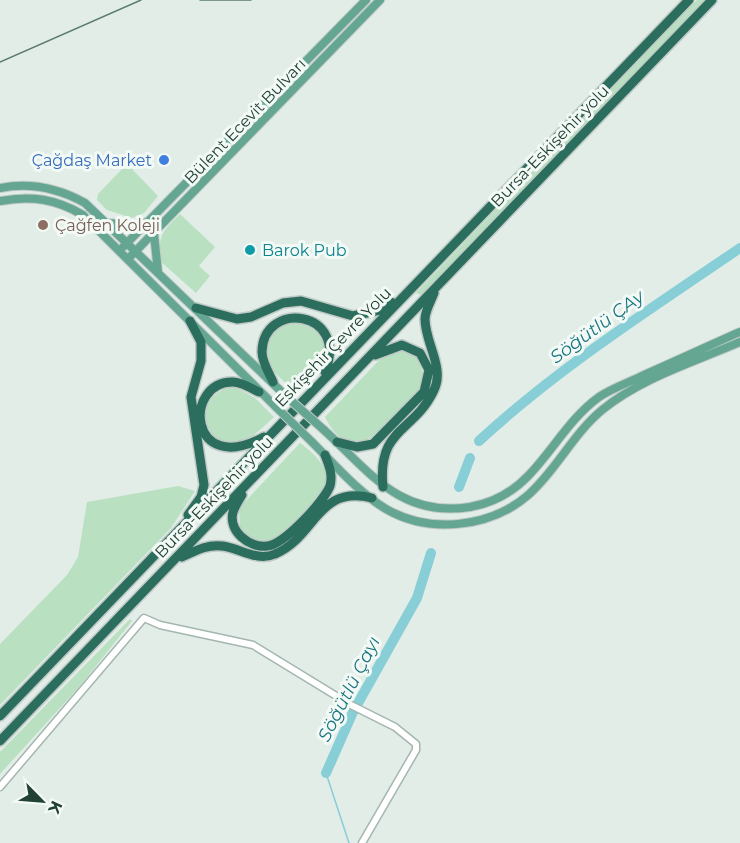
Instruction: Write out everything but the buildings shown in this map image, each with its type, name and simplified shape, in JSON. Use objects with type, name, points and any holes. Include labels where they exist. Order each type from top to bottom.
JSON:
[{"type":"highway","name":"Eskişehir Çevre Yolu","points":[[0,716],[163,549],[323,377],[688,0]]},
{"type":"highway","name":"Bursa-Eskişehir yolu","points":[[0,741],[712,0]]},
{"type":"highway","points":[[383,487],[381,471],[388,444],[428,401],[435,389],[438,377],[428,344],[425,316],[436,288]]},
{"type":"highway","points":[[196,308],[237,319],[251,317],[283,303],[301,301],[353,316],[380,310],[406,293]]},
{"type":"highway","points":[[273,382],[262,354],[264,338],[272,327],[295,317],[306,318],[320,325],[328,338],[331,351],[323,377]]},
{"type":"highway","points":[[163,549],[201,498],[204,485],[191,397],[201,361],[201,342],[190,321]]},
{"type":"highway","points":[[337,442],[357,447],[373,444],[424,392],[428,382],[429,370],[425,357],[409,346],[395,346],[363,363]]},
{"type":"highway","points":[[259,392],[236,382],[225,383],[214,388],[202,404],[202,426],[210,440],[231,449],[246,446],[272,432]]},
{"type":"highway","points":[[250,482],[233,513],[235,529],[249,543],[267,546],[275,544],[286,536],[324,497],[331,479],[325,455]]},
{"type":"highway","points":[[175,560],[197,549],[220,546],[258,556],[272,556],[286,549],[329,503],[349,495],[372,498]]},
{"type":"main road","name":"Bülent Ecevit Bulvarı","points":[[119,251],[366,0]]},
{"type":"main road","name":"Bülent Ecevit Bulvarı","points":[[128,259],[380,0]]},
{"type":"main road","points":[[0,188],[26,185],[56,190],[85,203],[383,487],[424,507],[447,510],[491,501],[512,490],[527,477],[571,423],[601,396],[740,342]]},
{"type":"main road","points":[[0,201],[23,197],[63,204],[83,215],[259,392],[372,498],[387,509],[428,524],[473,523],[502,512],[526,496],[581,430],[640,381],[740,332]]},
{"type":"main road","points":[[106,223],[139,225],[151,221]]},
{"type":"main road","points":[[154,234],[158,272]]},
{"type":"street","points":[[0,787],[144,618],[160,625],[253,645],[329,692],[395,727],[417,744],[416,750],[362,843]]},
{"type":"green space","points":[[697,0],[706,0],[422,295],[416,293]]},
{"type":"green space","points":[[122,169],[132,169],[158,196],[144,213],[132,218],[107,210],[97,200],[98,194]]},
{"type":"green space","points":[[180,214],[215,247],[199,266],[210,276],[196,293],[160,261],[162,234]]},
{"type":"green space","points":[[298,321],[322,337],[326,346],[325,354],[315,373],[296,393],[272,370],[266,348],[273,332],[286,324]]},
{"type":"green space","points":[[395,350],[407,351],[418,357],[424,379],[420,389],[387,425],[374,435],[361,441],[349,442],[336,434],[325,417],[383,356]]},
{"type":"green space","points":[[233,386],[255,398],[274,417],[246,441],[230,445],[220,442],[212,434],[207,425],[206,414],[209,403],[218,393]]},
{"type":"green space","points":[[300,443],[316,457],[324,469],[326,480],[322,491],[315,502],[281,536],[272,541],[251,541],[240,528],[239,508]]},
{"type":"green space","points":[[178,486],[195,491],[171,528],[0,705],[0,644],[67,575],[78,557],[87,502]]},
{"type":"green space","points":[[130,619],[132,621],[80,686],[0,774],[0,752]]},
{"type":"waterway","name":"Söğütlü ÇAy","points":[[479,441],[573,363],[740,248]]},
{"type":"waterway","name":"Söğütlü ÇAy","points":[[459,487],[470,458]]},
{"type":"waterway","name":"Söğütlü Çayı","points":[[326,773],[353,712],[417,598],[431,553]]},
{"type":"waterway","name":"Söğütlü Çayı","points":[[326,773],[349,843]]},
{"type":"tram line","points":[[0,62],[141,0]]},
{"type":"tram line","points":[[200,0],[251,0]]},
{"type":"place","name":"Çağdaş Market","points":[[164,160]]},
{"type":"place","name":"Çağfen Koleji","points":[[43,225]]},
{"type":"place","name":"Barok Pub","points":[[250,250]]}]
